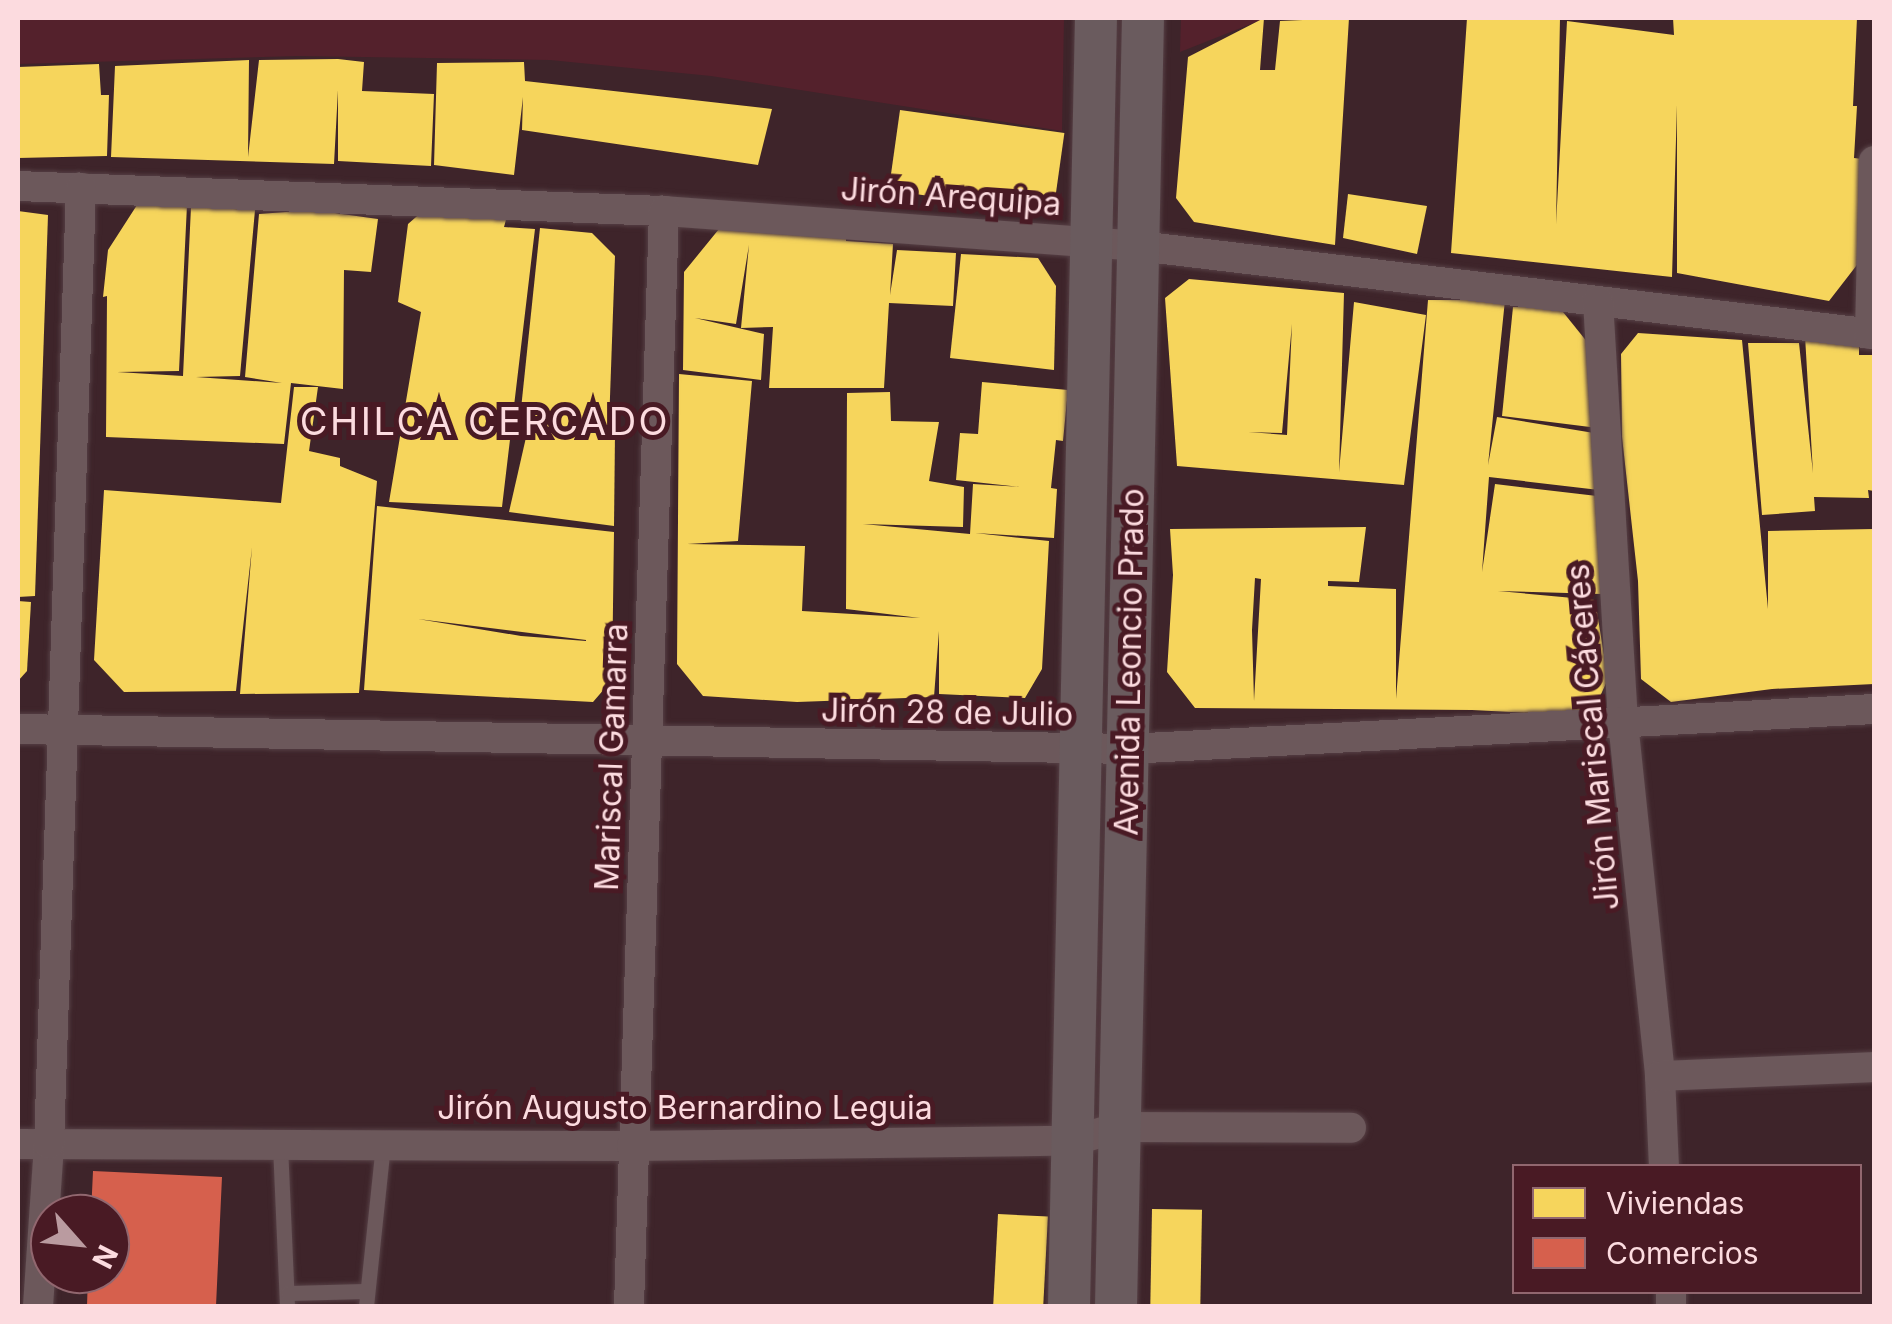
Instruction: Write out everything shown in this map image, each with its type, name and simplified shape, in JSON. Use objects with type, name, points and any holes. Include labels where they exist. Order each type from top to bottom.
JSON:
[{"type":"street","name":"Avenida Leoncio Prado","points":[[1069,1306],[1096,18]]},
{"type":"street","name":"Avenida Leoncio Prado","points":[[1116,1306],[1143,18]]},
{"type":"street","points":[[1872,334],[1874,161]]},
{"type":"street","name":"Jirón Arequipa","points":[[18,186],[664,210],[1091,242],[1872,334]]},
{"type":"street","points":[[38,1306],[49,1144],[80,188]]},
{"type":"street","name":"Mariscal Gamarra","points":[[629,1306],[664,210]]},
{"type":"street","name":"Jirón Mariscal Cáceres","points":[[1598,301],[1623,722],[1660,1076],[1664,1164]]},
{"type":"street","name":"Jirón 28 de Julio","points":[[18,729],[1128,750],[1874,709]]},
{"type":"street","points":[[1660,1076],[1874,1067]]},
{"type":"street","name":"Jirón Augusto Bernardino Leguia","points":[[18,1144],[632,1146],[1072,1141],[1120,1127],[1350,1128]]},
{"type":"lane","points":[[280,1145],[287,1300],[366,1299],[383,1144]]},
{"type":"shaded area","points":[[18,18],[1064,18],[1062,131],[711,76],[550,60],[298,56],[18,64]]},
{"type":"shaded area","points":[[1181,18],[1266,18],[1180,52]]},
{"type":"building: Viviendas","points":[[1264,18],[1260,70],[1275,70],[1280,21],[1349,18],[1335,245],[1194,222],[1176,198],[1188,57]]},
{"type":"building: Viviendas","points":[[1467,18],[1560,18],[1556,224],[1567,21],[1674,35],[1673,18],[1857,18],[1853,106],[1857,106],[1854,158],[1862,159],[1860,261],[1829,301],[1677,273],[1677,105],[1672,277],[1451,253]]},
{"type":"building: Viviendas","points":[[249,60],[248,157],[259,60],[364,62],[362,91],[434,94],[431,166],[338,161],[338,90],[334,164],[111,157],[115,66]]},
{"type":"building: Viviendas","points":[[524,62],[525,81],[772,109],[758,165],[522,130],[523,97],[514,175],[434,165],[437,63]]},
{"type":"building: Viviendas","points":[[99,64],[101,95],[109,95],[107,156],[18,158],[18,67]]},
{"type":"building: Viviendas","points":[[900,110],[1064,133],[1053,213],[889,190]]},
{"type":"building: Viviendas","points":[[1348,194],[1427,206],[1417,254],[1343,238]]},
{"type":"building: Viviendas","points":[[137,205],[187,205],[179,371],[117,372],[183,376],[191,207],[255,210],[240,376],[196,377],[282,383],[245,377],[259,214],[313,210],[378,219],[371,272],[344,270],[343,389],[291,383],[284,444],[106,437],[107,296],[103,297],[108,250]]},
{"type":"building: Viviendas","points":[[424,210],[507,216],[504,227],[535,229],[502,507],[389,502],[421,312],[398,302],[408,224]]},
{"type":"building: Viviendas","points":[[18,211],[48,215],[35,596],[18,597]]},
{"type":"building: Viviendas","points":[[540,228],[592,233],[615,256],[609,425],[519,428]]},
{"type":"building: Viviendas","points":[[719,229],[846,236],[846,241],[893,244],[890,295],[897,250],[956,253],[953,306],[889,303],[884,388],[769,388],[773,327],[741,328],[749,245],[736,324],[695,318],[764,334],[761,380],[683,370],[684,272]]},
{"type":"building: Viviendas","points":[[961,254],[1038,258],[1056,286],[1054,370],[950,358]]},
{"type":"building: Viviendas","points":[[1189,279],[1344,293],[1339,472],[1354,302],[1426,315],[1404,485],[1177,466],[1165,298]],"holes":[[[1292,324],[1287,435],[1248,432],[1282,433]]]},
{"type":"building: Viviendas","points":[[1428,300],[1505,300],[1488,465],[1497,417],[1594,433],[1599,490],[1489,477],[1482,572],[1495,484],[1597,496],[1602,594],[1498,591],[1595,600],[1608,679],[1591,716],[1472,710],[1195,708],[1167,672],[1173,575],[1170,529],[1366,527],[1359,582],[1328,581],[1328,586],[1396,589],[1396,699]],"holes":[[[1255,578],[1261,579],[1254,701]]]},
{"type":"building: Viviendas","points":[[1513,307],[1559,307],[1592,348],[1598,428],[1502,416]]},
{"type":"building: Viviendas","points":[[1638,333],[1742,340],[1768,609],[1768,531],[1874,529],[1874,684],[1772,689],[1671,702],[1641,679],[1638,581],[1622,437],[1621,354]]},
{"type":"building: Viviendas","points":[[1805,336],[1859,342],[1859,355],[1874,355],[1874,491],[1868,490],[1869,498],[1814,497],[1815,511],[1762,515],[1748,343],[1799,343],[1813,473]]},
{"type":"building: Viviendas","points":[[679,374],[752,381],[738,541],[687,544],[805,546],[802,611],[920,618],[846,609],[847,393],[890,392],[891,421],[939,422],[929,481],[964,487],[963,527],[863,524],[970,534],[973,484],[1020,487],[956,480],[960,433],[978,434],[982,382],[1068,390],[1063,441],[1056,440],[1051,488],[1057,489],[1054,538],[975,533],[1049,541],[1042,669],[1025,698],[939,694],[939,631],[934,697],[797,702],[703,696],[677,664]]},
{"type":"building: Viviendas","points":[[294,387],[318,387],[309,451],[340,458],[340,466],[377,481],[359,693],[240,694],[252,547],[236,691],[124,692],[94,660],[104,490],[281,503]]},
{"type":"building: Viviendas","points":[[527,433],[615,433],[614,526],[509,512]]},
{"type":"building: Viviendas","points":[[377,506],[614,532],[612,680],[593,702],[364,690]],"holes":[[[418,619],[586,640],[521,636]]]},
{"type":"building: Viviendas","points":[[18,601],[31,602],[27,671],[18,681]]},
{"type":"building: Viviendas","points":[[1152,1209],[1202,1210],[1200,1306],[1150,1306]]},
{"type":"building: Viviendas","points":[[998,1214],[1048,1217],[1043,1306],[993,1306]]},
{"type":"building: Comercios","points":[[93,1171],[222,1177],[216,1306],[87,1306],[87,1294],[130,1294],[130,1194],[92,1194]]},
{"type":"district","name":"CHILCA CERCADO","points":[[485,422]]}]
